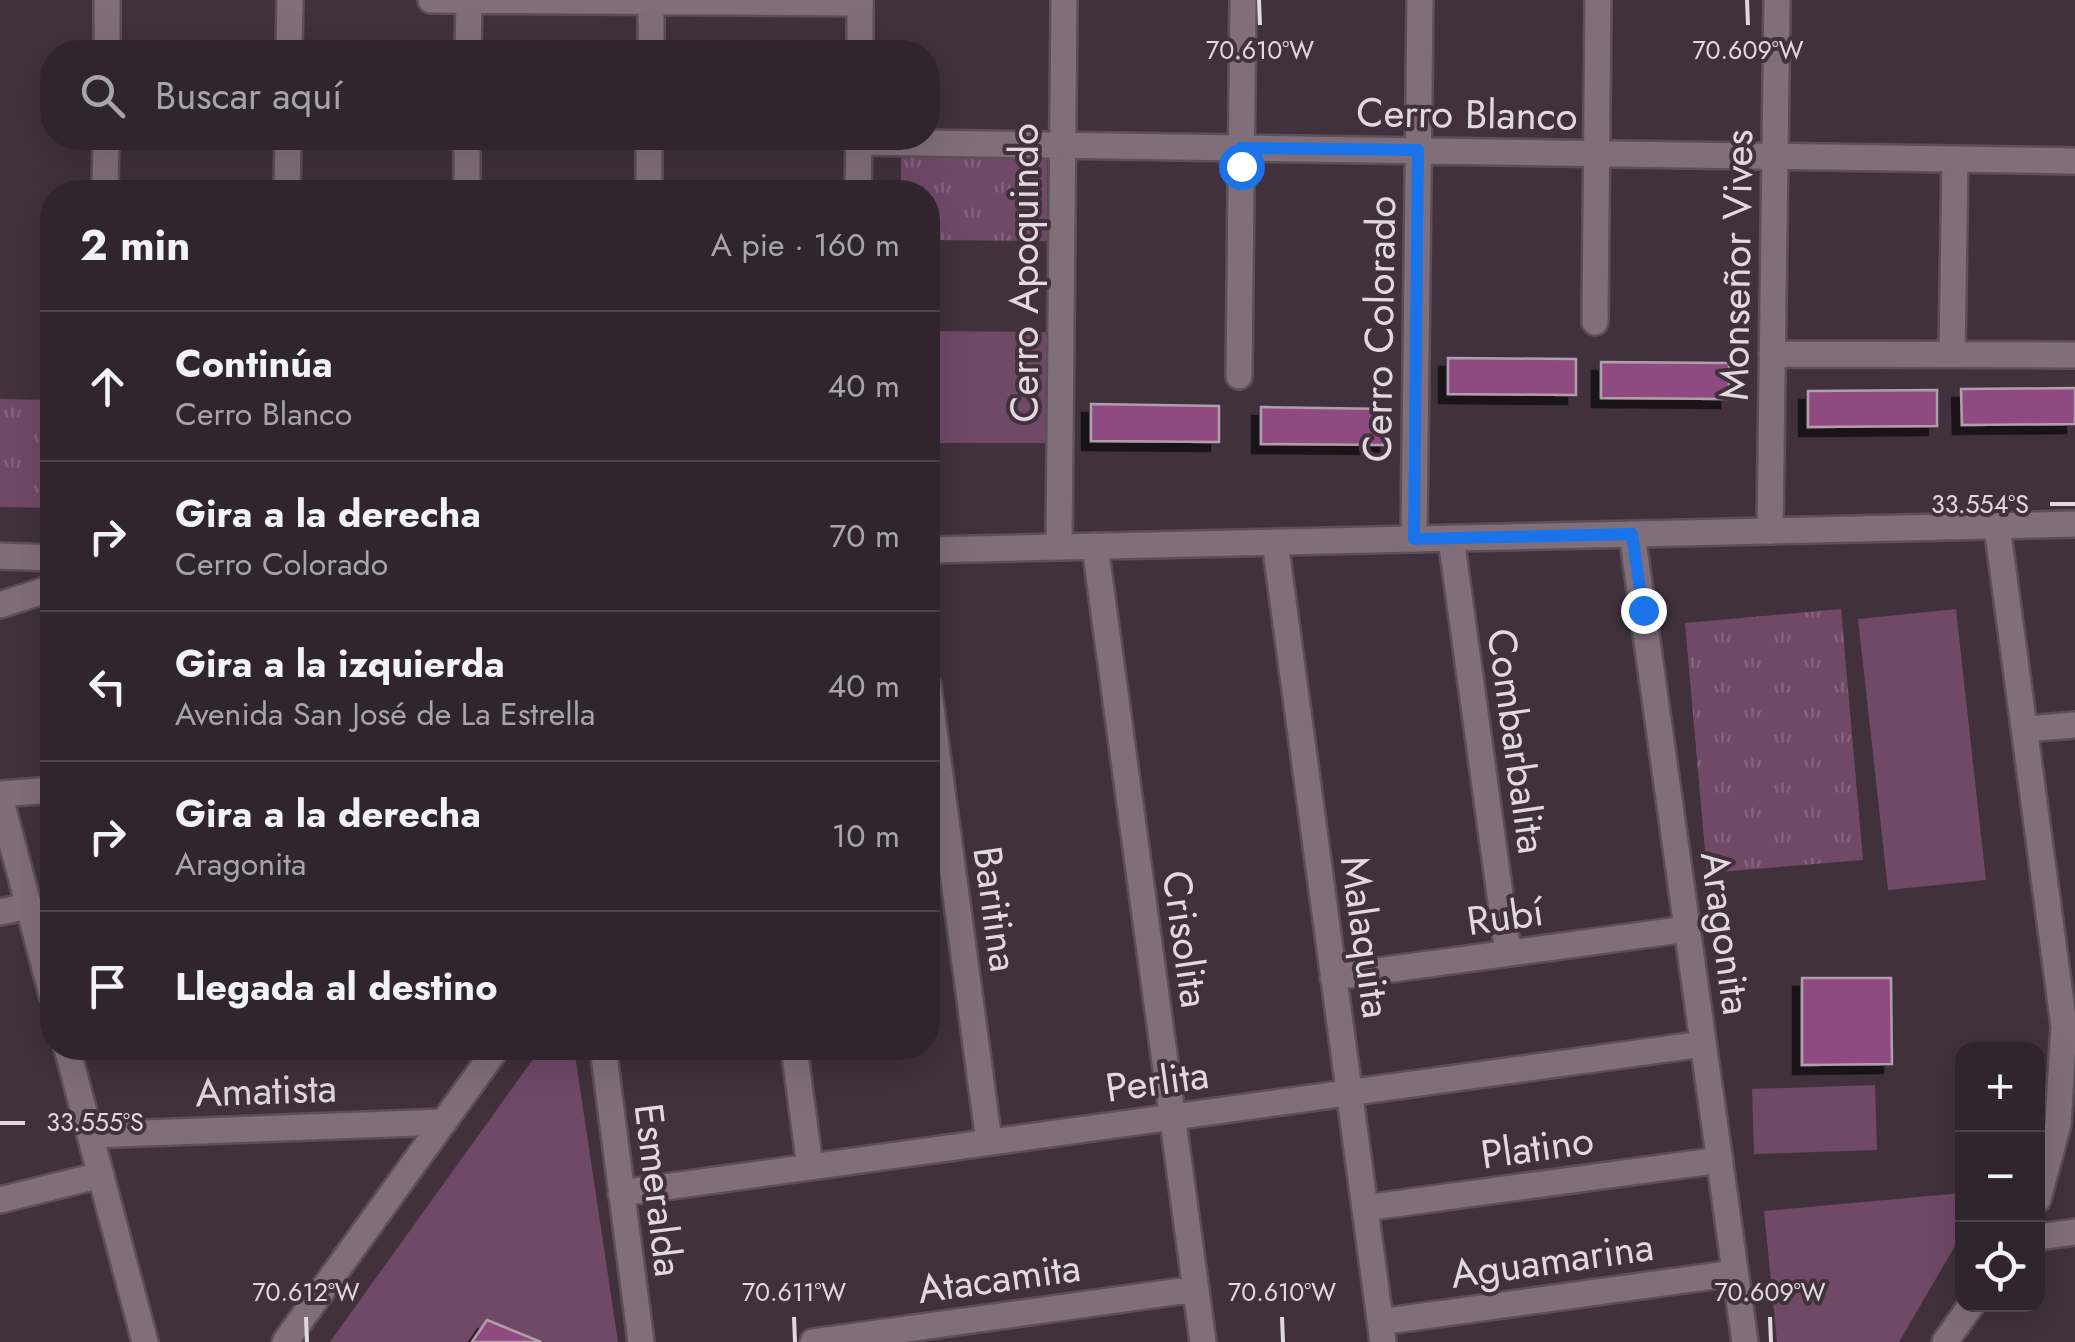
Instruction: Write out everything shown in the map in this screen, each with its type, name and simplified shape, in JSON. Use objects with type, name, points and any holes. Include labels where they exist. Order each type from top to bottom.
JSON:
[{"type":"street","points":[[107,0],[107,40]]},
{"type":"street","points":[[289,40],[290,0]]},
{"type":"street","points":[[431,0],[860,2],[860,40]]},
{"type":"street","points":[[468,40],[469,0]]},
{"type":"street","name":"Cerro Apoquindo","points":[[1060,547],[1064,0]]},
{"type":"street","points":[[1239,376],[1242,0]]},
{"type":"street","name":"Cerro Colorado","points":[[1414,539],[1420,0]]},
{"type":"street","points":[[1595,322],[1598,0]]},
{"type":"street","name":"Monseñor Vives","points":[[1770,532],[1777,0]]},
{"type":"street","points":[[650,40],[651,1]]},
{"type":"street","name":"Cerro Blanco","points":[[940,142],[2075,161]]},
{"type":"street","points":[[106,150],[106,180]]},
{"type":"street","points":[[287,180],[288,150]]},
{"type":"street","points":[[467,180],[468,150]]},
{"type":"street","points":[[649,180],[650,150]]},
{"type":"street","points":[[858,150],[858,180]]},
{"type":"street","points":[[1952,354],[1955,159]]},
{"type":"street","points":[[1772,354],[2075,355]]},
{"type":"street","points":[[940,550],[2075,524]]},
{"type":"street","points":[[1997,526],[2064,1026],[2067,1123],[2045,1181]]},
{"type":"street","name":"Aragonita","points":[[1632,534],[1745,1342]]},
{"type":"street","name":"Combarbalita","points":[[1451,538],[1508,953]]},
{"type":"street","name":"Malaquita","points":[[1274,542],[1381,1332]]},
{"type":"street","name":"Crisolita","points":[[1094,546],[1203,1342]]},
{"type":"street","points":[[0,556],[40,558]]},
{"type":"street","points":[[0,605],[40,592]]},
{"type":"street","points":[[2026,728],[2075,726]]},
{"type":"street","name":"Baritina","points":[[940,776],[989,1142]]},
{"type":"street","points":[[40,791],[0,796],[40,940]]},
{"type":"street","points":[[0,912],[29,906]]},
{"type":"street","name":"Rubí","points":[[1333,977],[1687,929]]},
{"type":"street","name":"Perlita","points":[[621,1192],[1704,1044]]},
{"type":"street","points":[[69,1060],[145,1342]]},
{"type":"street","points":[[285,1342],[488,1060]]},
{"type":"street","name":"Esmeralda","points":[[604,1060],[641,1342]]},
{"type":"street","points":[[796,1060],[810,1166]]},
{"type":"street","name":"Amatista","points":[[90,1136],[444,1122]]},
{"type":"street","name":"Platino","points":[[1365,1208],[1720,1160]]},
{"type":"street","points":[[0,1200],[100,1176]]},
{"type":"street","points":[[2045,1236],[2075,1232]]},
{"type":"street","name":"Aguamarina","points":[[1381,1332],[1735,1273]]},
{"type":"street","name":"Atacamita","points":[[813,1342],[1196,1289]]},
{"type":"street","points":[[1945,1342],[1966,1312]]},
{"type":"green space","points":[[901,157],[1047,158],[1047,241],[940,240],[940,180],[901,180]]},
{"type":"green space","points":[[940,331],[1048,332],[1047,443],[940,443]]},
{"type":"green space","points":[[0,399],[40,400],[40,508],[0,507]]},
{"type":"green space","points":[[1841,609],[1863,860],[1707,873],[1685,623]]},
{"type":"green space","points":[[1956,609],[1986,880],[1888,890],[1858,619]]},
{"type":"green space","points":[[532,1060],[576,1060],[618,1342],[330,1342]]},
{"type":"green space","points":[[1875,1085],[1877,1150],[1754,1154],[1752,1089]]},
{"type":"green space","points":[[1955,1194],[1955,1246],[1899,1342],[1777,1342],[1764,1211]]},
{"type":"building","points":[[1448,358],[1576,359],[1576,395],[1448,394]]},
{"type":"building","points":[[1601,362],[1729,363],[1729,399],[1601,398]]},
{"type":"building","points":[[2075,388],[2075,424],[1962,425],[1961,389]]},
{"type":"building","points":[[1937,390],[1937,426],[1808,427],[1808,391]]},
{"type":"building","points":[[1091,404],[1219,406],[1219,442],[1091,441]]},
{"type":"building","points":[[1261,407],[1389,409],[1388,445],[1261,444]]},
{"type":"building","points":[[1802,978],[1891,978],[1892,1064],[1802,1065]]},
{"type":"building","points":[[487,1320],[541,1342],[472,1342]]},
{"type":"route","points":[[1241,166],[1241,148],[1418,150],[1414,539],[1632,534],[1643,610]]}]
